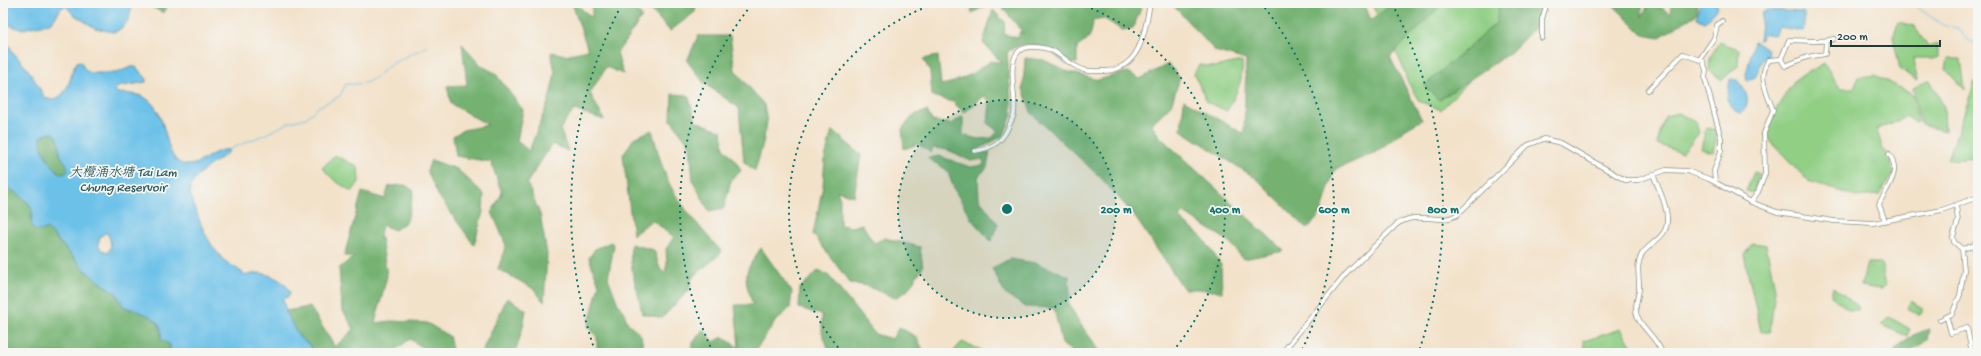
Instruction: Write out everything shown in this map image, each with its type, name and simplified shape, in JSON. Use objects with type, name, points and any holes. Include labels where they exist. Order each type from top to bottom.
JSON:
[{"type":"street","points":[[975,150],[983,150],[996,144],[1005,136],[1014,114],[1012,68],[1015,56],[1019,51],[1029,47],[1052,49],[1085,71],[1113,70],[1128,61],[1140,46],[1147,28],[1150,3]]},
{"type":"street","points":[[1542,38],[1542,19],[1547,3]]},
{"type":"street","points":[[1700,59],[1714,38],[1717,25],[1722,21]]},
{"type":"street","points":[[1781,59],[1789,40],[1801,39],[1810,42],[1834,39]]},
{"type":"street","points":[[1781,59],[1785,66],[1807,57],[1825,54],[1826,41]]},
{"type":"street","points":[[1648,90],[1683,54],[1703,60],[1706,70],[1705,79],[1720,130],[1721,151],[1714,171],[1715,182]]},
{"type":"street","points":[[1751,202],[1758,192],[1766,174],[1764,133],[1773,110],[1762,80],[1764,67],[1769,60],[1781,59]]},
{"type":"street","points":[[1282,353],[1346,274],[1396,225],[1411,218],[1442,219],[1457,215],[1524,148],[1531,143],[1544,140],[1556,141],[1625,180],[1638,180],[1666,170],[1682,170],[1697,174],[1715,182],[1751,202],[1773,210],[1804,217],[1873,223],[1928,214],[1978,197]]},
{"type":"street","points":[[1885,221],[1879,204],[1892,180],[1895,168],[1894,160],[1889,154]]},
{"type":"street","points":[[1653,174],[1666,210],[1667,222],[1662,236],[1645,251],[1640,260],[1638,275],[1639,290],[1636,309],[1639,320],[1654,338],[1662,353]]},
{"type":"street","points":[[1940,320],[1947,318],[1952,314],[1964,282],[1964,260],[1962,249],[1954,242],[1953,237],[1958,221],[1956,205]]},
{"type":"street","points":[[1962,249],[1973,246],[1978,241]]},
{"type":"street","points":[[1947,318],[1951,333],[1967,328],[1972,353]]},
{"type":"green space","points":[[149,3],[169,3],[164,13],[150,6]]},
{"type":"green space","points":[[572,3],[575,3],[592,18],[592,3],[696,3],[695,12],[670,31],[651,10],[631,4],[642,17],[617,53],[623,74],[606,67],[590,93],[604,120],[574,110],[560,129],[568,151],[552,144],[527,183],[540,214],[547,254],[544,302],[534,289],[498,269],[506,245],[492,212],[502,193],[491,162],[456,156],[453,136],[463,130],[488,125],[451,104],[447,86],[467,85],[462,44],[482,66],[495,73],[523,110],[517,141],[529,151],[549,100],[555,73],[551,52],[565,55],[588,50]]},
{"type":"green space","points":[[971,3],[991,3],[972,13]]},
{"type":"green space","points":[[1007,3],[1143,3],[1133,28],[1122,30],[1103,18],[1093,20],[1090,36],[1085,42],[1077,47],[1077,63],[1065,64],[1052,53],[1031,44],[1015,47],[1007,52],[1012,114],[1004,135],[974,152],[990,152],[987,168],[978,177],[979,199],[998,224],[991,241],[972,220],[954,189],[947,170],[927,158],[939,156],[970,167],[984,165],[983,159],[971,161],[948,150],[933,148],[931,153],[918,144],[904,149],[902,129],[914,115],[927,111],[932,121],[951,124],[963,116],[963,135],[978,139],[992,138],[998,131],[988,124],[990,102],[984,96],[964,113],[953,102],[932,96],[930,71],[923,59],[938,56],[941,85],[961,79],[991,61],[1002,63],[983,43],[993,10],[1005,22],[1004,34],[1018,38],[1020,31],[1024,34],[1003,8]]},
{"type":"green space","points":[[1171,3],[1364,3],[1371,20],[1394,3],[1443,3],[1390,57],[1422,120],[1406,129],[1376,152],[1334,170],[1321,214],[1307,229],[1257,179],[1181,130],[1184,100],[1244,134],[1246,60],[1215,51]]},
{"type":"green space","points":[[1371,3],[1511,3],[1511,35],[1441,110],[1419,101],[1406,79],[1405,72],[1390,38]]},
{"type":"green space","points":[[1499,3],[1546,3],[1534,28],[1511,52],[1439,100],[1424,86],[1496,23]]},
{"type":"green space","points":[[1616,3],[1642,3],[1642,17],[1649,3],[1661,7],[1670,14],[1670,3],[1697,3],[1697,14],[1660,37],[1642,34],[1613,5]]},
{"type":"green space","points":[[1898,22],[1914,26],[1928,47],[1938,44],[1938,58],[1914,58],[1917,81],[1900,69],[1893,37]]},
{"type":"green space","points":[[698,36],[730,36],[735,70],[764,105],[767,122],[755,171],[744,162],[739,108],[704,83],[687,61]]},
{"type":"green space","points":[[1719,42],[1739,49],[1738,66],[1722,80],[1709,70],[1710,58]]},
{"type":"green space","points":[[1025,58],[1044,60],[1066,71],[1098,80],[1127,72],[1140,79],[1168,64],[1180,78],[1171,105],[1151,124],[1160,137],[1284,251],[1243,259],[1230,242],[1182,212],[1179,218],[1203,238],[1221,265],[1222,292],[1184,289],[1133,214],[1100,177],[1032,114],[1023,89]]},
{"type":"green space","points":[[1948,59],[1961,59],[1965,90],[1946,70]]},
{"type":"green space","points":[[1242,61],[1241,81],[1227,111],[1207,102],[1194,74],[1199,65],[1215,67]]},
{"type":"green space","points":[[1824,63],[1840,88],[1854,88],[1859,77],[1876,75],[1913,95],[1918,122],[1916,123],[1906,116],[1890,125],[1876,128],[1883,149],[1890,158],[1893,175],[1879,195],[1857,197],[1808,181],[1765,135],[1776,109],[1794,81]]},
{"type":"green space","points":[[1930,80],[1944,107],[1945,131],[1921,125],[1913,88]]},
{"type":"green space","points":[[1975,81],[1978,86],[1978,158],[1948,160]]},
{"type":"green space","points":[[672,94],[688,95],[696,121],[722,131],[724,148],[737,163],[741,171],[731,180],[724,208],[709,211],[693,181],[690,145],[671,120]]},
{"type":"green space","points":[[1678,113],[1696,122],[1699,133],[1682,153],[1657,144],[1665,116]]},
{"type":"green space","points":[[1706,128],[1718,130],[1713,152],[1701,149]]},
{"type":"green space","points":[[652,130],[659,157],[674,192],[693,219],[722,252],[692,278],[689,290],[662,318],[642,314],[632,271],[630,253],[631,244],[654,250],[660,269],[665,273],[667,263],[666,249],[674,237],[652,220],[633,235],[623,155],[634,138]]},
{"type":"green space","points":[[832,130],[861,155],[854,196],[837,191],[840,199],[840,225],[852,227],[862,224],[874,243],[885,238],[920,247],[923,267],[907,291],[895,298],[867,286],[850,283],[813,234],[823,186],[825,158]]},
{"type":"green space","points":[[49,133],[55,134],[58,139],[61,156],[68,169],[68,171],[64,174],[59,173],[53,166],[42,147],[41,137]]},
{"type":"green space","points":[[335,155],[358,167],[359,182],[352,192],[334,180],[322,168]]},
{"type":"green space","points":[[431,160],[457,169],[484,194],[483,212],[474,245],[438,195],[427,171]]},
{"type":"green space","points":[[1754,172],[1760,174],[1753,193],[1746,191]]},
{"type":"green space","points":[[405,185],[414,191],[407,221],[395,230],[382,225],[379,240],[381,238],[387,276],[375,323],[392,321],[427,323],[449,336],[453,353],[431,353],[410,339],[397,349],[371,353],[312,353],[311,346],[299,337],[285,311],[310,307],[335,347],[354,329],[342,309],[339,268],[355,256],[344,256],[362,192],[385,199],[389,186]]},
{"type":"green space","points":[[5,188],[17,193],[30,206],[32,209],[31,222],[49,229],[58,241],[88,273],[117,294],[125,308],[146,314],[159,324],[161,329],[161,339],[170,345],[170,353],[3,353],[3,189]]},
{"type":"green space","points":[[611,242],[614,245],[608,278],[618,304],[624,312],[627,322],[641,335],[644,353],[597,353],[597,337],[588,326],[599,285],[589,258],[595,249]]},
{"type":"green space","points":[[1753,243],[1766,245],[1775,289],[1770,332],[1761,332],[1744,255]]},
{"type":"green space","points":[[761,248],[792,292],[790,308],[774,323],[753,353],[692,353],[693,343],[703,329],[714,342],[723,337],[739,348],[735,305],[753,305],[746,281],[746,275]]},
{"type":"green space","points":[[1010,259],[1036,263],[1069,276],[1070,295],[1068,303],[1081,325],[1100,351],[1099,353],[1073,353],[1062,344],[1054,308],[1026,307],[1005,294],[992,268]]},
{"type":"green space","points":[[1867,263],[1881,263],[1886,285],[1881,289],[1861,286]]},
{"type":"green space","points":[[819,270],[829,276],[875,334],[892,339],[899,327],[916,337],[925,353],[830,353],[822,332],[822,315],[799,308],[800,288]]},
{"type":"green space","points":[[1833,287],[1858,306],[1858,310],[1849,310],[1831,296]]},
{"type":"green space","points":[[507,298],[526,310],[523,327],[515,353],[481,353]]},
{"type":"green space","points":[[1911,301],[1924,309],[1920,315],[1907,308]]},
{"type":"green space","points":[[1889,317],[1910,329],[1907,336],[1881,325]]},
{"type":"green space","points":[[1621,329],[1635,351],[1634,353],[1586,353],[1584,341]]},
{"type":"green space","points":[[1929,329],[1927,340],[1916,348],[1907,352],[1894,351],[1913,335]]},
{"type":"green space","points":[[962,342],[981,350],[978,353],[953,352]]},
{"type":"water","points":[[3,3],[131,3],[131,12],[124,25],[117,31],[113,32],[95,28],[73,14],[66,6],[60,9],[54,19],[49,23],[21,29],[3,25]]},
{"type":"water","points":[[1700,3],[1716,3],[1718,7],[1705,22],[1697,18]]},
{"type":"water","points":[[1767,10],[1803,12],[1805,17],[1803,31],[1779,27],[1774,35],[1766,34],[1759,41],[1762,13]]},
{"type":"water","name":"大欖涌水塘 Tai Lam Chung Reservoir","points":[[3,34],[12,51],[30,72],[45,98],[53,100],[64,92],[78,61],[81,62],[85,70],[91,73],[116,73],[131,67],[136,67],[147,79],[146,82],[118,87],[115,90],[117,93],[134,94],[144,97],[152,104],[158,112],[171,153],[176,160],[182,164],[194,164],[216,152],[228,150],[228,153],[198,175],[191,187],[190,193],[203,229],[217,253],[226,262],[245,275],[254,273],[267,274],[285,284],[290,292],[289,296],[283,299],[287,315],[299,337],[311,346],[312,353],[170,353],[170,345],[161,339],[161,329],[155,320],[150,316],[123,306],[117,294],[88,273],[47,228],[41,231],[34,230],[31,223],[31,207],[25,199],[16,192],[3,189]],"holes":[[[49,133],[55,134],[58,139],[60,153],[68,169],[68,171],[64,174],[59,173],[53,166],[42,147],[41,137]],[[105,233],[108,234],[111,243],[110,250],[108,252],[101,250],[98,244],[100,237]]]},
{"type":"water","points":[[1754,42],[1768,49],[1769,55],[1762,60],[1756,76],[1747,81],[1746,74]]},
{"type":"water","points":[[1730,79],[1737,80],[1747,96],[1747,104],[1742,113],[1735,111],[1727,100]]},
{"type":"waterway","points":[[1910,3],[1945,26],[1958,28],[1965,38],[1978,45]]},
{"type":"waterway","points":[[228,150],[290,122],[306,118],[318,107],[340,96],[346,84],[368,82],[392,64],[428,46]]}]
